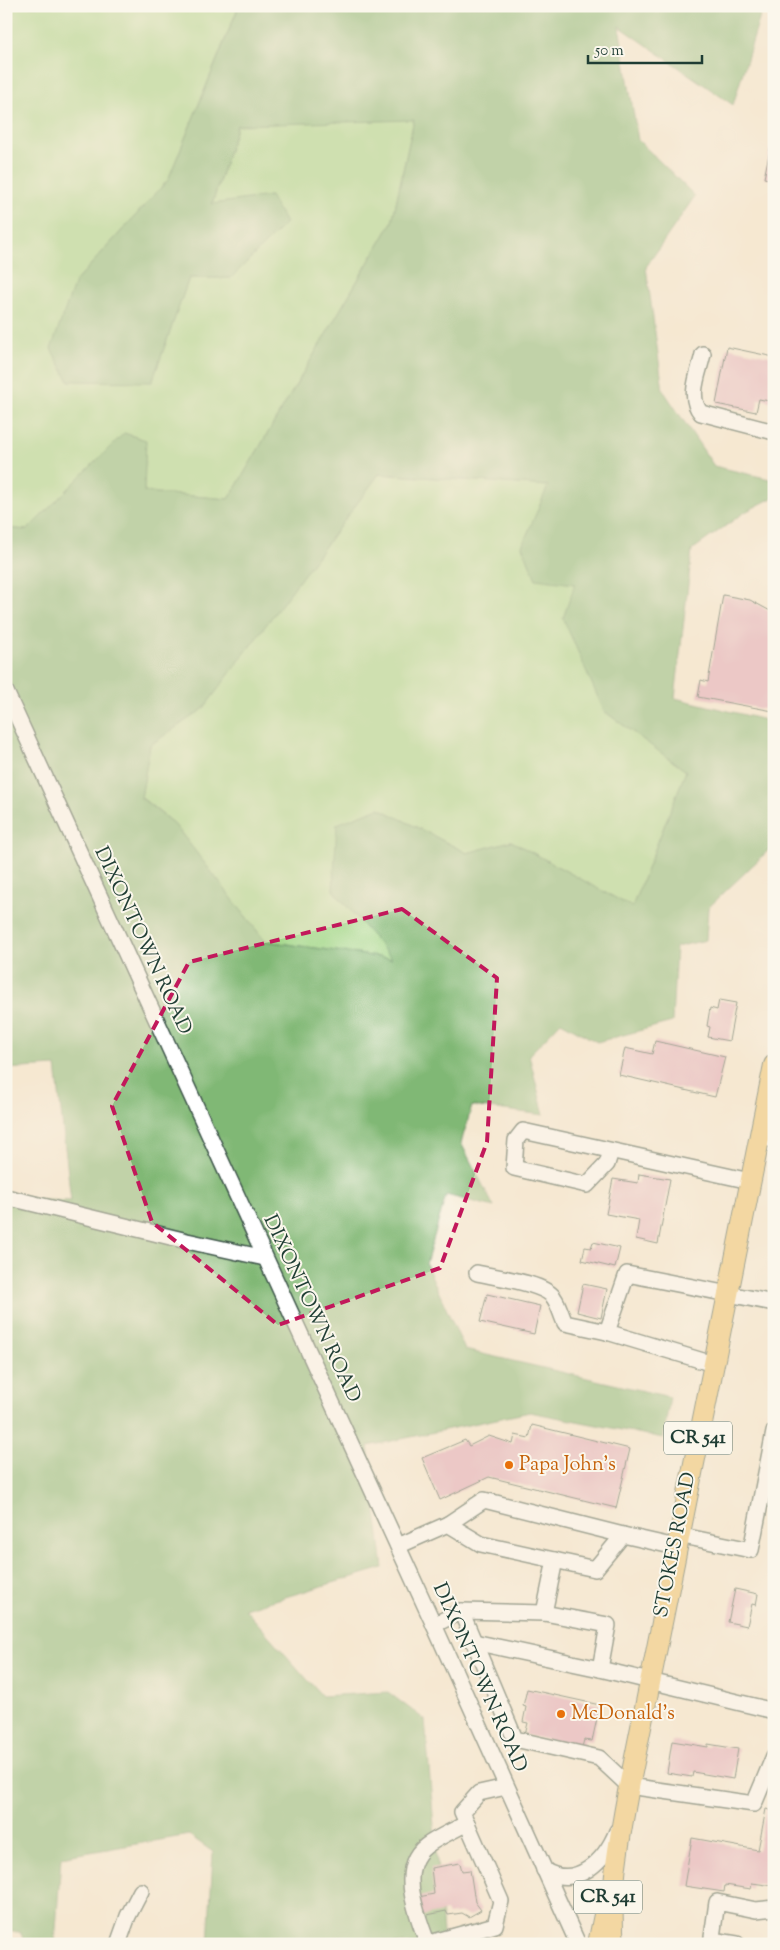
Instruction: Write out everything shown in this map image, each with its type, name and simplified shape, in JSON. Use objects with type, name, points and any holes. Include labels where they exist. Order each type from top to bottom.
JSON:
[{"type":"main road","name":"STOKES ROAD","points":[[598,1944],[618,1849],[649,1680],[750,1181],[766,1138],[773,1067]]},
{"type":"main road","name":"STOKES ROAD","points":[[614,1944],[613,1906],[618,1849]]},
{"type":"street","points":[[703,354],[693,397],[695,406],[701,413],[774,432]]},
{"type":"street","name":"DIXONTOWN ROAD","points":[[6,692],[398,1546],[578,1944]]},
{"type":"street","points":[[611,1152],[607,1164],[587,1185],[514,1168],[516,1140],[523,1131],[611,1152],[750,1181]]},
{"type":"street","points":[[6,1197],[265,1258]]},
{"type":"street","points":[[477,1273],[533,1285],[548,1292],[555,1298],[565,1323],[607,1332],[712,1364]]},
{"type":"street","points":[[607,1332],[627,1274],[774,1303]]},
{"type":"street","points":[[398,1546],[448,1524],[484,1500],[623,1535],[751,1550],[774,1432]]},
{"type":"street","points":[[448,1524],[481,1544],[595,1569],[623,1535]]},
{"type":"street","points":[[544,1613],[555,1560]]},
{"type":"street","points":[[434,1625],[461,1611],[544,1613],[608,1625],[600,1669]]},
{"type":"street","points":[[461,1611],[515,1739],[599,1758],[629,1786],[754,1804],[774,1756]]},
{"type":"street","points":[[474,1642],[649,1680],[774,1711]]},
{"type":"street","points":[[466,1824],[426,1846],[416,1856],[410,1870],[414,1906],[427,1943],[495,1925],[500,1901],[462,1812],[479,1793],[506,1787]]},
{"type":"street","points":[[544,1870],[560,1877],[589,1869],[608,1850],[624,1812]]},
{"type":"street","points":[[118,1944],[128,1916],[141,1891]]},
{"type":"street","points":[[737,1944],[712,1942],[717,1902],[756,1910],[774,1908]]},
{"type":"highlighted area","points":[[402,909],[497,978],[487,1142],[440,1268],[278,1325],[152,1222],[112,1106],[189,962]]},
{"type":"green space","points":[[6,6],[233,6],[237,10],[168,180],[75,282],[152,382],[189,278],[231,278],[270,196],[212,205],[237,125],[414,119],[392,222],[229,499],[144,492],[145,441],[124,433],[27,530],[6,528]]},
{"type":"green space","points":[[233,6],[774,6],[774,10],[762,10],[733,105],[619,26],[638,140],[695,196],[646,267],[663,390],[714,466],[774,480],[774,497],[745,512],[692,550],[675,698],[774,722],[774,845],[708,908],[706,940],[676,947],[672,1022],[597,1042],[561,1022],[529,1055],[544,1115],[472,1106],[461,1143],[494,1207],[446,1195],[426,1264],[465,1350],[670,1397],[663,1438],[530,1412],[368,1446],[383,1568],[245,1609],[322,1696],[388,1692],[425,1720],[444,1944],[208,1944],[213,1852],[189,1835],[61,1857],[55,1944],[26,1944],[20,1932],[6,1932],[6,1198],[71,1201],[56,1066],[6,1069],[6,528],[27,530],[124,433],[146,440],[144,492],[229,499],[392,222],[414,120],[237,125],[212,204],[270,196],[286,223],[231,278],[189,278],[152,382],[69,381],[51,349],[75,282],[168,180],[237,11]],"holes":[[[379,474],[548,486],[522,546],[536,579],[575,584],[563,618],[604,711],[686,771],[632,907],[511,841],[467,853],[379,808],[337,824],[333,890],[392,959],[265,941],[174,824],[141,798],[150,745],[203,709]]]},
{"type":"green space","points":[[379,474],[549,486],[522,546],[536,578],[575,584],[604,711],[686,771],[632,907],[511,841],[467,853],[379,808],[333,890],[393,959],[265,941],[174,824],[141,797],[150,745],[203,709]]},
{"type":"building","points":[[772,140],[774,140],[774,180],[764,178]]},
{"type":"building","points":[[727,347],[774,357],[774,402],[759,399],[756,412],[716,404]]},
{"type":"building","points":[[723,595],[750,600],[774,613],[773,711],[698,697],[701,680],[708,682]]},
{"type":"building","points":[[719,1000],[736,1003],[729,1041],[708,1037],[710,1027],[707,1026],[710,1008],[717,1010]]},
{"type":"building","points":[[655,1041],[725,1057],[715,1097],[619,1075],[625,1048],[652,1054]]},
{"type":"building","points":[[639,1174],[670,1179],[658,1244],[636,1239],[639,1220],[606,1214],[613,1179],[638,1183]]},
{"type":"building","points":[[593,1242],[620,1248],[615,1268],[582,1260],[585,1247],[591,1248]]},
{"type":"building","points":[[583,1284],[607,1289],[601,1318],[577,1312]]},
{"type":"building","points":[[487,1294],[540,1306],[534,1334],[480,1322]]},
{"type":"building","points":[[532,1425],[630,1449],[616,1508],[489,1477],[440,1500],[422,1458],[465,1440],[469,1446],[489,1436],[513,1444],[515,1435],[529,1438]]},
{"type":"building","points":[[735,1589],[758,1594],[756,1605],[752,1604],[747,1626],[728,1622]]},
{"type":"building","name":"McDonald's","points":[[527,1689],[600,1705],[592,1741],[584,1740],[582,1747],[525,1735],[528,1723],[523,1722],[526,1707],[523,1706]]},
{"type":"building","points":[[672,1741],[708,1747],[708,1744],[738,1749],[733,1779],[693,1772],[692,1777],[667,1773]]},
{"type":"building","points":[[766,1809],[774,1811],[774,1886],[752,1883],[751,1889],[725,1885],[724,1892],[684,1886],[692,1838],[758,1850]]},
{"type":"building","points":[[460,1863],[462,1871],[470,1870],[475,1902],[481,1910],[469,1917],[462,1913],[448,1915],[446,1911],[418,1917],[413,1898],[434,1894],[431,1868]]},
{"type":"place","name":"Papa John's","points":[[509,1465]]},
{"type":"place","name":"McDonald's","points":[[561,1714]]}]
